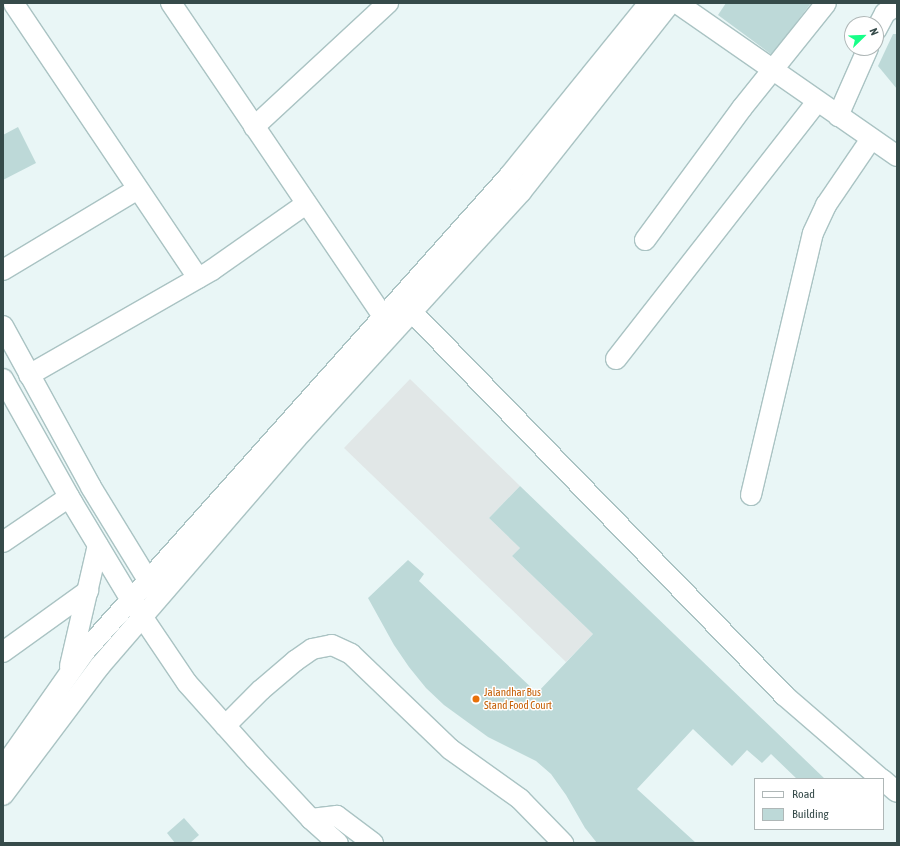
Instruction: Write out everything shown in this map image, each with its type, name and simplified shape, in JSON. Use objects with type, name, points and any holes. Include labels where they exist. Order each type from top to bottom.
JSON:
[{"type":"street","points":[[254,126],[388,3]]},
{"type":"street","points":[[3,795],[100,666],[302,432],[649,3]]},
{"type":"street","points":[[3,768],[86,650],[148,580],[388,324],[412,312],[521,192],[670,3]]},
{"type":"street","points":[[677,3],[817,102],[897,156]]},
{"type":"street","points":[[645,240],[742,108],[826,3]]},
{"type":"street","points":[[174,5],[306,204],[388,324]]},
{"type":"street","points":[[883,16],[885,13],[897,5]]},
{"type":"street","points":[[11,6],[198,278]]},
{"type":"street","points":[[838,116],[864,56]]},
{"type":"street","points":[[616,359],[817,102]]},
{"type":"street","points":[[750,495],[813,233],[826,205],[871,139]]},
{"type":"street","points":[[3,270],[138,189]]},
{"type":"street","points":[[29,375],[198,278],[306,204]]},
{"type":"street","points":[[412,312],[785,696],[880,778]]},
{"type":"street","points":[[3,326],[91,487],[159,598]]},
{"type":"street","points":[[3,379],[69,497],[131,600],[187,683],[311,819],[338,843]]},
{"type":"street","points":[[3,542],[69,497]]},
{"type":"street","points":[[68,676],[98,545]]},
{"type":"street","points":[[3,652],[88,591]]},
{"type":"street","points":[[225,726],[261,690],[295,660],[312,649],[332,645],[351,654],[450,749],[520,799],[563,843]]},
{"type":"street","points":[[884,782],[897,792]]},
{"type":"street","points":[[311,819],[337,816],[373,843]]},
{"type":"shaded area","points":[[410,379],[520,486],[489,518],[520,548],[512,556],[593,634],[566,662],[344,448]]},
{"type":"building","points":[[726,3],[811,3],[772,55],[718,15]]},
{"type":"building","points":[[893,34],[897,34],[897,89],[878,66]]},
{"type":"building","points":[[18,127],[36,163],[3,180],[3,135]]},
{"type":"building","points":[[520,486],[824,778],[796,778],[771,754],[762,763],[747,750],[732,766],[693,729],[637,789],[696,843],[597,843],[585,828],[566,795],[551,774],[536,761],[488,737],[444,705],[426,688],[394,645],[368,598],[408,560],[424,574],[419,581],[537,693],[593,634],[512,556],[520,548],[489,518]]},
{"type":"building","points":[[184,818],[199,835],[190,843],[175,843],[167,833]]},
{"type":"place","name":"Jalandhar Bus Stand Food Court","points":[[476,699]]}]
